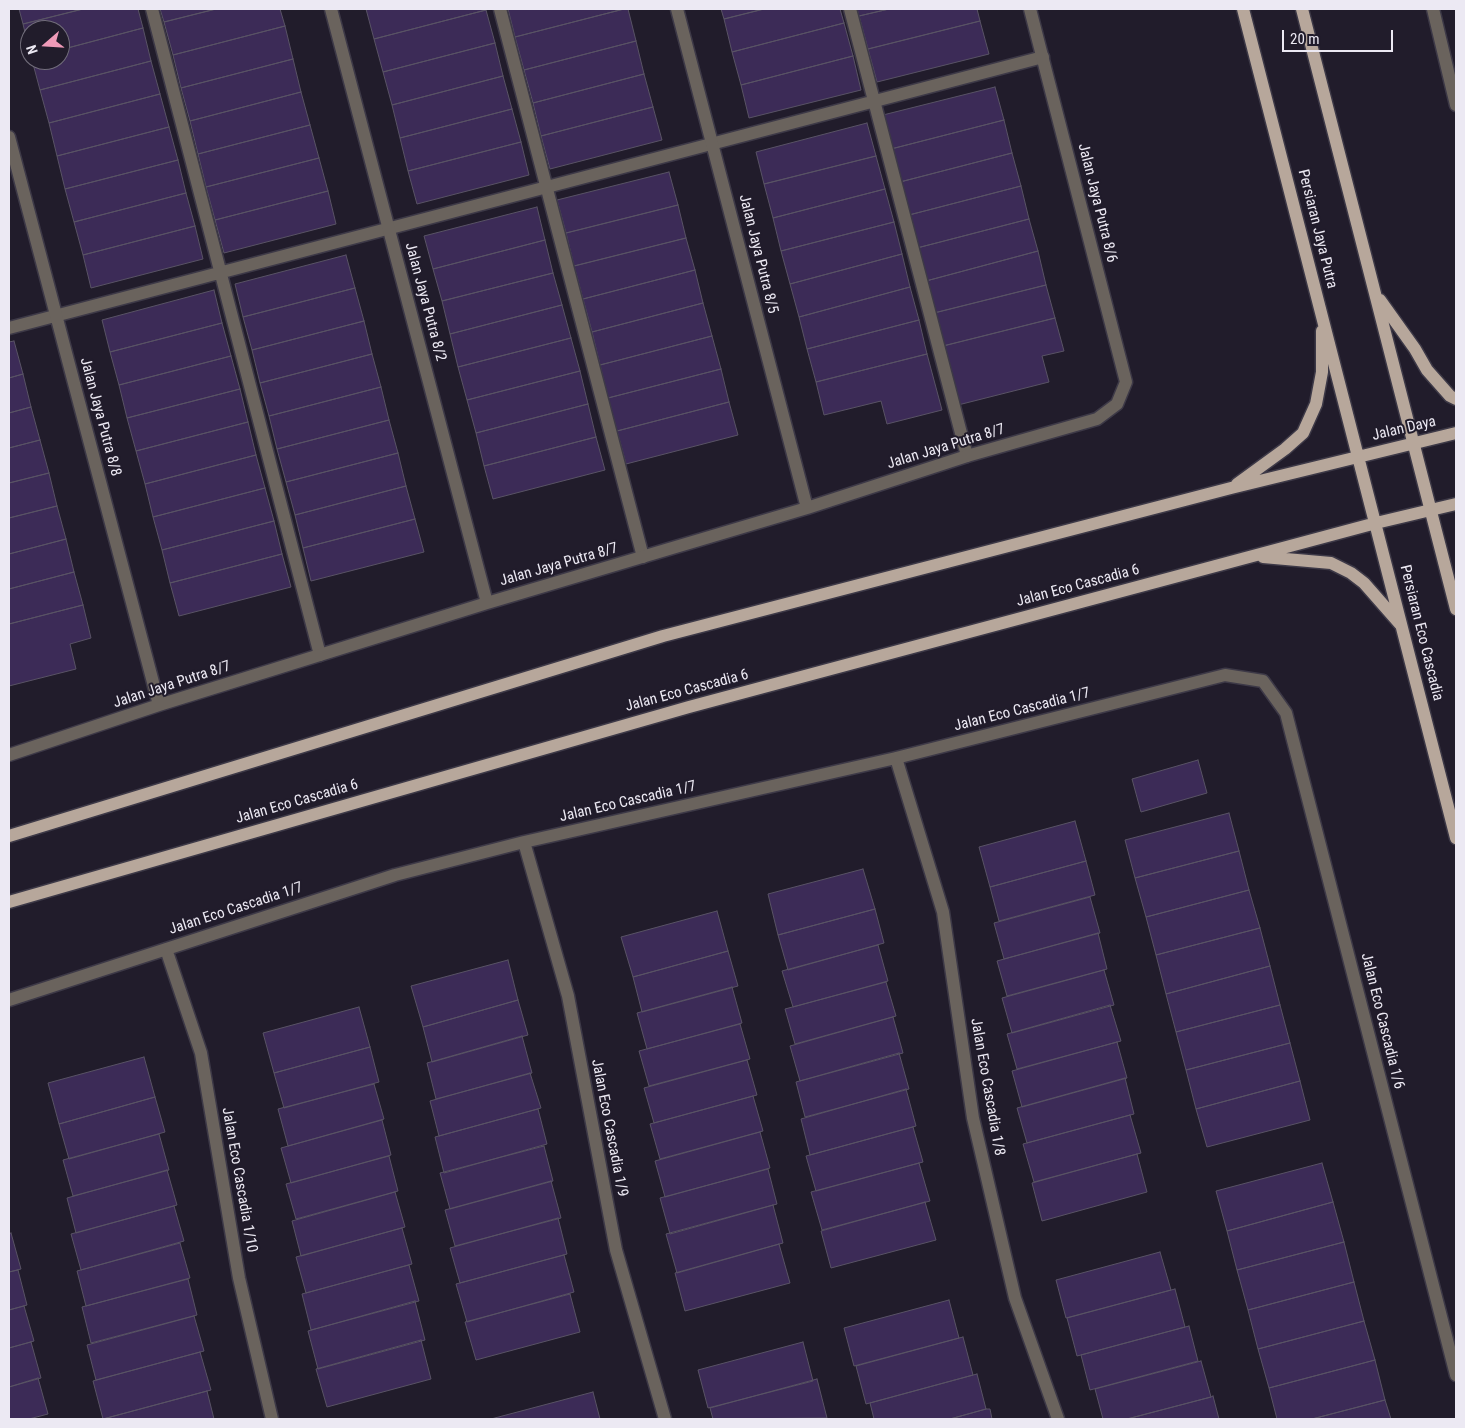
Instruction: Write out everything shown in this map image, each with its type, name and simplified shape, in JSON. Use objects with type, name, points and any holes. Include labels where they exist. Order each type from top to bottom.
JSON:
[{"type":"main road","name":"Persiaran Jaya Putra","points":[[1243,9],[1376,523]]},
{"type":"main road","points":[[1302,9],[1456,609]]},
{"type":"main road","points":[[1375,294],[1416,348],[1427,370],[1450,396],[1456,399]]},
{"type":"main road","points":[[1231,488],[1286,449],[1303,432],[1316,404],[1322,372],[1322,313]]},
{"type":"main road","name":"Jalan Daya","points":[[1359,456],[1456,433]]},
{"type":"main road","points":[[9,836],[664,636],[1359,456]]},
{"type":"main road","points":[[1376,523],[1456,504]]},
{"type":"main road","name":"Jalan Eco Cascadia 6","points":[[9,902],[679,710],[1376,523]]},
{"type":"main road","name":"Persiaran Eco Cascadia","points":[[1376,523],[1456,838]]},
{"type":"main road","points":[[1254,556],[1331,563],[1351,573],[1364,583],[1403,628]]},
{"type":"street","points":[[152,9],[222,272],[320,655]]},
{"type":"street","name":"Jalan Jaya Putra 8/2","points":[[331,9],[487,603]]},
{"type":"street","points":[[500,9],[644,557]]},
{"type":"street","name":"Jalan Jaya Putra 8/5","points":[[677,9],[807,508]]},
{"type":"street","points":[[850,9],[967,456]]},
{"type":"street","name":"Jalan Jaya Putra 8/6","points":[[1030,9],[1126,382],[1117,404]]},
{"type":"street","points":[[1433,9],[1456,105]]},
{"type":"street","points":[[9,328],[1043,57]]},
{"type":"street","name":"Jalan Jaya Putra 8/8","points":[[9,137],[159,705]]},
{"type":"street","name":"Jalan Jaya Putra 8/7","points":[[9,755],[159,705],[487,603],[807,508],[967,456],[1098,419],[1117,404]]},
{"type":"street","name":"Jalan Eco Cascadia 1/7","points":[[9,1000],[395,875],[524,842],[896,758],[1226,675],[1263,681]]},
{"type":"street","name":"Jalan Eco Cascadia 1/6","points":[[1263,681],[1286,713],[1456,1375]]},
{"type":"street","name":"Jalan Eco Cascadia 1/8","points":[[896,758],[943,912],[973,1118],[1015,1298],[1058,1419]]},
{"type":"street","name":"Jalan Eco Cascadia 1/9","points":[[524,842],[568,996],[616,1250],[665,1419]]},
{"type":"street","name":"Jalan Eco Cascadia 1/10","points":[[166,949],[201,1053],[239,1278],[272,1419]]},
{"type":"building","points":[[19,9],[83,9],[39,20],[22,20]]},
{"type":"building","points":[[83,9],[138,9],[143,28],[70,47],[70,20],[39,20]]},
{"type":"building","points":[[160,9],[216,9],[164,22]]},
{"type":"building","points":[[216,9],[280,9],[285,26],[173,55],[164,22]]},
{"type":"building","points":[[366,9],[486,9],[486,10],[374,39]]},
{"type":"building","points":[[508,9],[624,9],[515,37]]},
{"type":"building","points":[[628,9],[636,41],[524,70],[515,37]]},
{"type":"building","points":[[721,9],[764,9],[724,19]]},
{"type":"building","points":[[764,9],[840,9],[844,23],[732,52],[724,19]]},
{"type":"building","points":[[857,9],[889,9],[859,16]]},
{"type":"building","points":[[889,9],[977,9],[980,21],[868,49],[859,16]]},
{"type":"building","points":[[486,10],[495,43],[383,72],[374,39]]},
{"type":"building","points":[[980,21],[989,54],[877,82],[868,49]]},
{"type":"building","points":[[844,23],[853,56],[741,85],[732,52]]},
{"type":"building","points":[[285,26],[293,59],[181,88],[173,55]]},
{"type":"building","points":[[143,28],[151,61],[40,90],[35,70],[70,70],[70,47]]},
{"type":"building","points":[[636,41],[644,74],[533,103],[524,70]]},
{"type":"building","points":[[495,43],[503,76],[392,105],[383,72]]},
{"type":"building","points":[[853,56],[861,90],[749,118],[741,85]]},
{"type":"building","points":[[293,59],[301,92],[190,121],[181,88]]},
{"type":"building","points":[[151,61],[160,94],[49,123],[40,90]]},
{"type":"building","points":[[644,74],[653,107],[541,136],[533,103]]},
{"type":"building","points":[[503,76],[512,109],[400,138],[392,105]]},
{"type":"building","points":[[995,87],[1004,120],[891,149],[883,115]]},
{"type":"building","points":[[301,92],[310,125],[198,154],[190,121]]},
{"type":"building","points":[[160,94],[169,127],[57,156],[49,123]]},
{"type":"building","points":[[653,107],[662,140],[550,169],[541,136]]},
{"type":"building","points":[[512,109],[521,142],[408,171],[400,138]]},
{"type":"building","points":[[1004,120],[1012,153],[900,182],[891,149]]},
{"type":"building","points":[[867,123],[876,156],[764,184],[756,152]]},
{"type":"building","points":[[310,125],[319,158],[206,187],[198,154]]},
{"type":"building","points":[[169,127],[178,160],[65,189],[57,156]]},
{"type":"building","points":[[521,142],[529,175],[417,204],[408,171]]},
{"type":"building","points":[[1012,153],[1021,186],[909,215],[900,182]]},
{"type":"building","points":[[876,156],[885,189],[773,218],[764,184]]},
{"type":"building","points":[[319,158],[328,191],[215,220],[206,187]]},
{"type":"building","points":[[178,160],[186,193],[74,222],[65,189]]},
{"type":"building","points":[[669,172],[678,205],[566,233],[557,200]]},
{"type":"building","points":[[1021,186],[1029,219],[917,248],[909,215]]},
{"type":"building","points":[[885,189],[894,222],[781,251],[773,218]]},
{"type":"building","points":[[328,191],[336,224],[224,253],[215,220]]},
{"type":"building","points":[[186,193],[195,226],[83,255],[74,222]]},
{"type":"building","points":[[678,205],[686,238],[574,266],[566,233]]},
{"type":"building","points":[[537,207],[545,240],[433,269],[424,236]]},
{"type":"building","points":[[1029,219],[1038,251],[926,281],[917,248]]},
{"type":"building","points":[[894,222],[902,254],[790,284],[781,251]]},
{"type":"building","points":[[195,226],[203,259],[91,288],[83,255]]},
{"type":"building","points":[[686,238],[695,270],[583,299],[574,266]]},
{"type":"building","points":[[545,240],[553,273],[442,301],[433,269]]},
{"type":"building","points":[[1038,251],[1046,285],[934,313],[926,281]]},
{"type":"building","points":[[902,254],[910,287],[799,317],[790,284]]},
{"type":"building","points":[[346,255],[355,288],[243,317],[235,284]]},
{"type":"building","points":[[695,270],[703,303],[592,332],[583,299]]},
{"type":"building","points":[[553,273],[562,305],[450,334],[442,301]]},
{"type":"building","points":[[1046,285],[1055,318],[943,346],[934,313]]},
{"type":"building","points":[[910,287],[919,320],[807,349],[799,317]]},
{"type":"building","points":[[355,288],[364,321],[252,350],[243,317]]},
{"type":"building","points":[[214,290],[222,323],[110,352],[102,320]]},
{"type":"building","points":[[703,303],[712,336],[600,365],[592,332]]},
{"type":"building","points":[[562,305],[571,338],[458,367],[450,334]]},
{"type":"building","points":[[1055,318],[1064,351],[1042,356],[1049,382],[958,405],[943,346]]},
{"type":"building","points":[[919,320],[927,354],[816,382],[807,349]]},
{"type":"building","points":[[364,321],[372,354],[260,383],[252,350]]},
{"type":"building","points":[[222,323],[231,356],[119,385],[110,352]]},
{"type":"building","points":[[712,336],[721,369],[608,398],[600,365]]},
{"type":"building","points":[[571,338],[580,371],[467,400],[458,367]]},
{"type":"building","points":[[14,341],[23,374],[9,378],[9,342]]},
{"type":"building","points":[[372,354],[381,387],[269,416],[260,383]]},
{"type":"building","points":[[927,354],[942,410],[887,424],[881,401],[824,415],[816,382]]},
{"type":"building","points":[[231,356],[240,389],[127,418],[119,385]]},
{"type":"building","points":[[721,369],[729,402],[617,431],[608,398]]},
{"type":"building","points":[[580,371],[588,404],[476,433],[467,400]]},
{"type":"building","points":[[23,374],[31,407],[9,413],[9,378]]},
{"type":"building","points":[[381,387],[389,420],[277,449],[269,416]]},
{"type":"building","points":[[240,389],[248,422],[136,451],[127,418]]},
{"type":"building","points":[[729,402],[738,435],[626,464],[617,431]]},
{"type":"building","points":[[588,404],[596,437],[484,466],[476,433]]},
{"type":"building","points":[[31,407],[40,440],[9,448],[9,413]]},
{"type":"building","points":[[389,420],[398,453],[286,482],[277,449]]},
{"type":"building","points":[[248,422],[256,455],[145,484],[136,451]]},
{"type":"building","points":[[596,437],[605,470],[493,499],[484,466]]},
{"type":"building","points":[[40,440],[49,473],[9,483],[9,448]]},
{"type":"building","points":[[398,453],[406,486],[295,515],[286,482]]},
{"type":"building","points":[[256,455],[265,488],[153,517],[145,484]]},
{"type":"building","points":[[49,473],[57,506],[9,518],[9,483]]},
{"type":"building","points":[[406,486],[415,519],[303,548],[295,515]]},
{"type":"building","points":[[265,488],[274,521],[162,550],[153,517]]},
{"type":"building","points":[[57,506],[66,539],[9,554],[9,518]]},
{"type":"building","points":[[415,519],[424,552],[311,581],[303,548]]},
{"type":"building","points":[[274,521],[282,554],[170,583],[162,550]]},
{"type":"building","points":[[66,539],[74,572],[9,589],[9,554]]},
{"type":"building","points":[[282,554],[291,587],[179,616],[170,583]]},
{"type":"building","points":[[74,572],[83,605],[9,624],[9,589]]},
{"type":"building","points":[[83,605],[91,638],[70,644],[76,669],[9,686],[9,624]]},
{"type":"building","points":[[1198,760],[1207,793],[1141,812],[1132,779]]},
{"type":"building","points":[[1229,813],[1239,851],[1135,878],[1125,840]]},
{"type":"building","points":[[1075,821],[1086,861],[990,887],[979,847]]},
{"type":"building","points":[[1239,851],[1249,890],[1146,917],[1135,878]]},
{"type":"building","points":[[1086,861],[1095,895],[999,921],[990,887]]},
{"type":"building","points":[[863,869],[875,909],[778,935],[768,894]]},
{"type":"building","points":[[1249,890],[1260,928],[1156,955],[1146,917]]},
{"type":"building","points":[[1090,897],[1100,933],[1004,959],[994,923]]},
{"type":"building","points":[[875,909],[884,943],[788,970],[778,935]]},
{"type":"building","points":[[717,911],[728,951],[633,977],[621,937]]},
{"type":"building","points":[[1260,928],[1270,966],[1166,994],[1156,955]]},
{"type":"building","points":[[1098,933],[1107,969],[1007,996],[997,961]]},
{"type":"building","points":[[878,945],[888,981],[793,1007],[782,971]]},
{"type":"building","points":[[728,951],[738,986],[642,1012],[633,977]]},
{"type":"building","points":[[508,960],[518,1000],[423,1027],[411,986]]},
{"type":"building","points":[[1270,966],[1280,1005],[1176,1032],[1166,994]]},
{"type":"building","points":[[1104,970],[1114,1005],[1012,1033],[1002,998]]},
{"type":"building","points":[[886,982],[896,1016],[795,1044],[785,1009]]},
{"type":"building","points":[[732,987],[742,1023],[647,1049],[637,1013]]},
{"type":"building","points":[[518,1000],[528,1035],[432,1062],[423,1027]]},
{"type":"building","points":[[1110,1005],[1121,1041],[1017,1069],[1007,1034]]},
{"type":"building","points":[[1280,1005],[1290,1043],[1186,1070],[1176,1032]]},
{"type":"building","points":[[359,1007],[370,1047],[274,1073],[263,1033]]},
{"type":"building","points":[[893,1017],[903,1053],[800,1081],[790,1046]]},
{"type":"building","points":[[740,1024],[750,1059],[649,1086],[639,1051]]},
{"type":"building","points":[[522,1036],[532,1073],[436,1099],[427,1063]]},
{"type":"building","points":[[1117,1042],[1127,1078],[1022,1107],[1012,1071]]},
{"type":"building","points":[[1290,1043],[1300,1081],[1196,1109],[1186,1070]]},
{"type":"building","points":[[370,1047],[379,1082],[284,1108],[274,1073]]},
{"type":"building","points":[[899,1053],[909,1089],[805,1117],[796,1082]]},
{"type":"building","points":[[144,1057],[155,1097],[59,1124],[48,1083]]},
{"type":"building","points":[[747,1060],[757,1095],[654,1123],[644,1088]]},
{"type":"building","points":[[530,1073],[541,1108],[439,1136],[430,1101]]},
{"type":"building","points":[[1125,1078],[1134,1114],[1027,1143],[1017,1108]]},
{"type":"building","points":[[1300,1081],[1310,1120],[1207,1147],[1196,1109]]},
{"type":"building","points":[[374,1084],[384,1119],[288,1146],[278,1109]]},
{"type":"building","points":[[906,1089],[916,1126],[810,1155],[801,1119]]},
{"type":"building","points":[[753,1096],[763,1131],[660,1159],[650,1124]]},
{"type":"building","points":[[155,1097],[165,1132],[69,1159],[59,1124]]},
{"type":"building","points":[[538,1109],[547,1144],[444,1173],[435,1137]]},
{"type":"building","points":[[1130,1115],[1141,1153],[1034,1182],[1023,1144]]},
{"type":"building","points":[[382,1120],[391,1155],[291,1183],[281,1148]]},
{"type":"building","points":[[913,1127],[923,1162],[816,1191],[806,1156]]},
{"type":"building","points":[[760,1132],[770,1168],[665,1197],[655,1161]]},
{"type":"building","points":[[159,1134],[169,1170],[73,1196],[63,1160]]},
{"type":"building","points":[[544,1146],[553,1181],[450,1209],[440,1173]]},
{"type":"building","points":[[1137,1154],[1147,1192],[1042,1221],[1032,1183]]},
{"type":"building","points":[[389,1156],[398,1191],[296,1219],[286,1184]]},
{"type":"building","points":[[919,1163],[930,1201],[822,1230],[811,1192]]},
{"type":"building","points":[[1322,1163],[1333,1202],[1227,1231],[1216,1191]]},
{"type":"building","points":[[768,1169],[777,1204],[670,1234],[660,1198]]},
{"type":"building","points":[[167,1170],[177,1205],[76,1233],[67,1198]]},
{"type":"building","points":[[551,1181],[561,1218],[455,1246],[445,1210]]},
{"type":"building","points":[[395,1192],[405,1227],[301,1256],[292,1221]]},
{"type":"building","points":[[925,1202],[936,1240],[831,1268],[821,1231]]},
{"type":"building","points":[[1333,1202],[1344,1242],[1237,1270],[1227,1231]]},
{"type":"building","points":[[773,1205],[783,1243],[677,1273],[666,1234]]},
{"type":"building","points":[[174,1206],[184,1241],[81,1270],[71,1234]]},
{"type":"building","points":[[558,1218],[567,1254],[460,1283],[450,1248]]},
{"type":"building","points":[[402,1228],[412,1264],[306,1293],[296,1257]]},
{"type":"building","points":[[11,1233],[21,1269],[9,1272],[9,1234]]},
{"type":"building","points":[[1344,1242],[1354,1282],[1248,1310],[1237,1270]]},
{"type":"building","points":[[180,1243],[190,1278],[86,1306],[77,1271]]},
{"type":"building","points":[[779,1244],[790,1283],[685,1311],[675,1273]]},
{"type":"building","points":[[1160,1252],[1171,1290],[1066,1318],[1056,1280]]},
{"type":"building","points":[[564,1255],[574,1292],[467,1322],[456,1284]]},
{"type":"building","points":[[409,1265],[419,1301],[311,1330],[302,1294]]},
{"type":"building","points":[[18,1270],[27,1305],[9,1310],[9,1272]]},
{"type":"building","points":[[188,1279],[197,1315],[91,1343],[82,1307]]},
{"type":"building","points":[[1354,1282],[1364,1321],[1258,1349],[1248,1310]]},
{"type":"building","points":[[1175,1289],[1185,1327],[1077,1356],[1067,1318]]},
{"type":"building","points":[[570,1294],[580,1332],[476,1360],[465,1322]]},
{"type":"building","points":[[949,1300],[959,1338],[854,1366],[844,1328]]},
{"type":"building","points":[[415,1301],[425,1340],[318,1369],[308,1331]]},
{"type":"building","points":[[24,1306],[34,1341],[9,1348],[9,1310]]},
{"type":"building","points":[[194,1316],[204,1351],[96,1380],[87,1345]]},
{"type":"building","points":[[1364,1321],[1375,1360],[1269,1388],[1258,1349]]},
{"type":"building","points":[[1189,1326],[1198,1361],[1090,1390],[1081,1355]]},
{"type":"building","points":[[963,1337],[973,1375],[866,1404],[856,1366]]},
{"type":"building","points":[[421,1340],[431,1379],[327,1407],[316,1369]]},
{"type":"building","points":[[31,1342],[41,1378],[9,1387],[9,1348]]},
{"type":"building","points":[[803,1342],[813,1381],[708,1408],[698,1370]]},
{"type":"building","points":[[200,1352],[211,1390],[103,1419],[93,1381]]},
{"type":"building","points":[[1375,1360],[1385,1400],[1312,1419],[1277,1419],[1269,1388]]},
{"type":"building","points":[[1201,1361],[1211,1397],[1127,1419],[1103,1419],[1095,1389]]},
{"type":"building","points":[[977,1374],[986,1409],[950,1419],[874,1419],[870,1403]]},
{"type":"building","points":[[38,1378],[48,1414],[29,1419],[9,1419],[9,1387]]},
{"type":"building","points":[[817,1379],[827,1418],[713,1419],[710,1408]]},
{"type":"building","points":[[207,1391],[214,1419],[103,1419]]},
{"type":"building","points":[[593,1392],[600,1419],[491,1419]]},
{"type":"building","points":[[1213,1396],[1219,1419],[1127,1419],[1211,1397]]},
{"type":"building","points":[[1385,1400],[1391,1419],[1312,1419]]},
{"type":"building","points":[[990,1409],[992,1419],[950,1419]]}]
